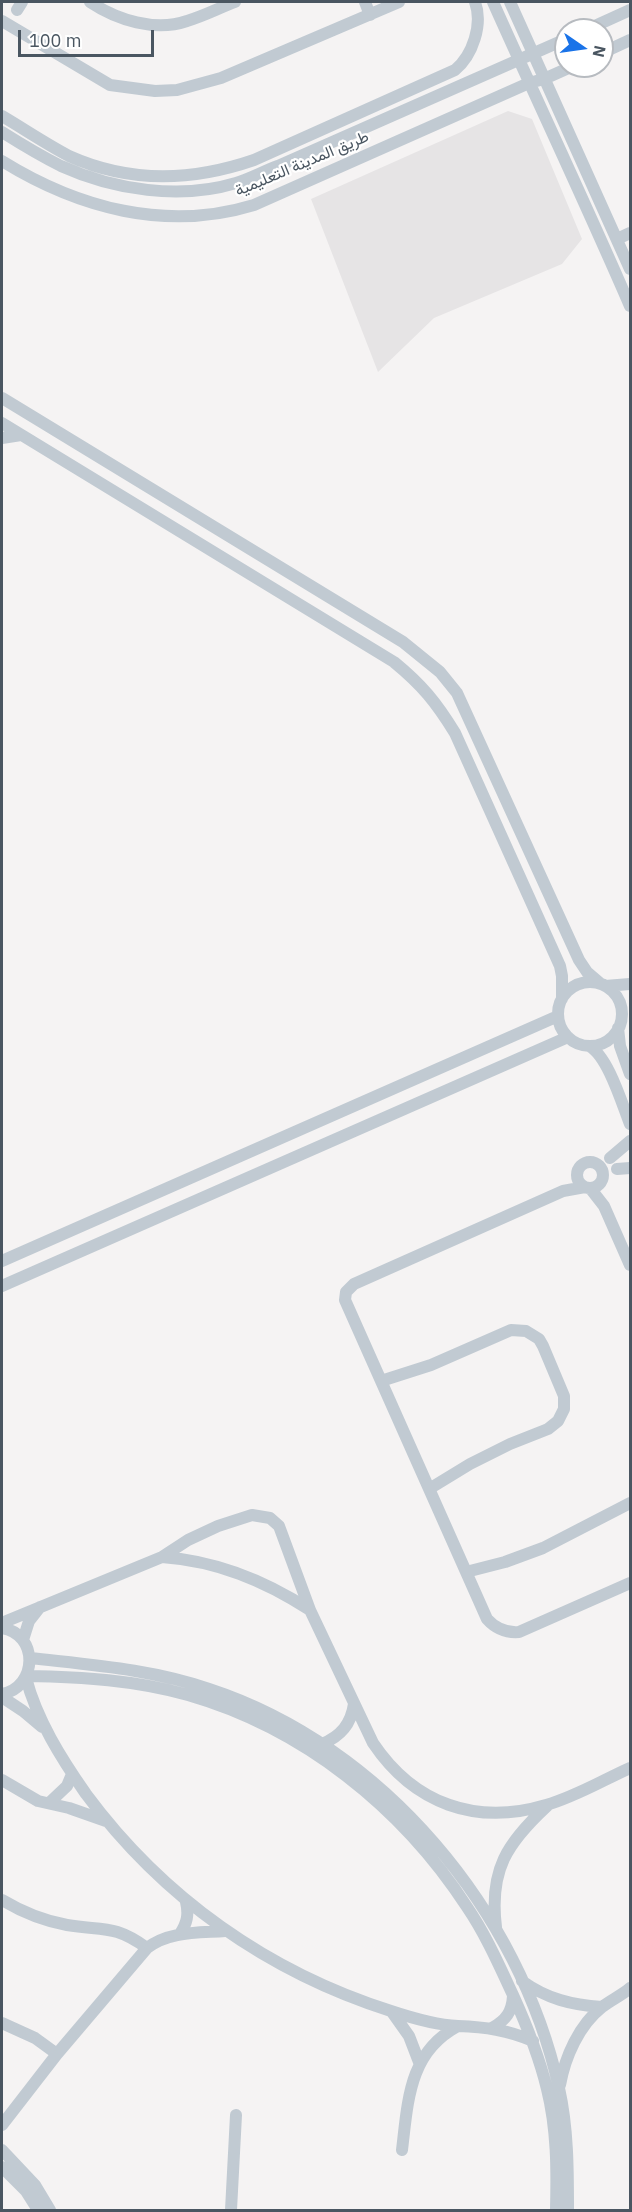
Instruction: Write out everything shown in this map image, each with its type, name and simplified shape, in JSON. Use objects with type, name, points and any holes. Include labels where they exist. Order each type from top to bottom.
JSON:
[{"type":"street","points":[[90,2],[120,17],[160,25],[186,22],[235,2]]},
{"type":"street","points":[[364,2],[370,15]]},
{"type":"street","points":[[2,21],[110,85],[155,91],[177,90],[221,78],[399,2]]},
{"type":"street","points":[[2,116],[66,154],[110,170],[162,177],[194,175],[225,169],[259,158],[450,73],[460,66],[471,51],[477,25],[475,2]]},
{"type":"street","points":[[493,2],[630,306]]},
{"type":"street","points":[[510,2],[617,239],[627,254],[630,269]]},
{"type":"street","points":[[612,18],[630,10]]},
{"type":"street","points":[[614,47],[630,40]]},
{"type":"street","name":"طريق المدينة التعليمية","points":[[2,132],[62,166],[108,182],[162,191],[213,188],[236,183],[278,166],[518,58],[554,44]]},
{"type":"street","name":"طريق المدينة التعليمية","points":[[2,161],[50,187],[107,208],[170,217],[223,213],[254,205],[529,83],[554,75]]},
{"type":"street","points":[[617,239],[630,233]]},
{"type":"street","points":[[2,398],[403,642],[440,672],[457,693],[579,960],[587,972],[616,996],[619,1002],[621,1052],[630,1074]]},
{"type":"street","points":[[2,423],[394,662],[421,684],[438,704],[455,733],[560,966],[562,976],[562,999],[558,1016],[560,1026],[568,1037],[582,1045],[590,1046],[603,1043],[630,1013]]},
{"type":"street","points":[[2,438],[21,435]]},
{"type":"street","points":[[154,517],[166,497]]},
{"type":"street","points":[[562,999],[566,993],[579,984],[594,982],[603,985],[630,984]]},
{"type":"street","points":[[2,1261],[558,1016]]},
{"type":"street","points":[[2,1286],[568,1037]]},
{"type":"street","points":[[590,1046],[595,1049],[603,1062],[630,1124]]},
{"type":"street","points":[[630,1141],[602,1173],[354,1284],[348,1289],[345,1300],[487,1619],[502,1631],[524,1630],[630,1583]]},
{"type":"street","points":[[562,1191],[577,1175],[579,1168],[591,1161],[602,1173],[604,1206],[630,1265]]},
{"type":"street","points":[[577,1175],[579,1182],[602,1173],[630,1168]]},
{"type":"street","points":[[381,1381],[439,1362],[511,1330],[526,1331],[543,1346],[564,1396],[564,1409],[558,1421],[548,1430],[510,1444],[477,1460],[429,1489]]},
{"type":"street","points":[[466,1572],[505,1562],[543,1548],[630,1503]]},
{"type":"street","points":[[2,1623],[162,1557],[188,1540],[218,1526],[252,1515],[270,1518],[279,1526],[310,1610],[373,1743],[398,1775],[411,1786],[442,1802],[475,1811],[510,1812],[548,1805],[630,1768]]},
{"type":"street","points":[[162,1557],[189,1559],[232,1570],[272,1587],[310,1610]]},
{"type":"street","points":[[23,1640],[29,1621],[41,1606]]},
{"type":"street","points":[[2,1628],[16,1633],[28,1648],[30,1658],[26,1677],[34,1706],[72,1774],[107,1822],[151,1870],[186,1902],[225,1931],[262,1954],[316,1982],[392,2012],[458,2026],[492,2028],[533,2041]]},
{"type":"street","points":[[30,1658],[119,1674],[181,1680],[231,1696],[269,1714],[322,1744],[385,1792],[438,1847],[462,1878],[496,1931]]},
{"type":"street","points":[[47,1732],[2,1696],[13,1690],[26,1677],[91,1678],[119,1674],[234,1711],[279,1732],[338,1770],[385,1808],[422,1846],[521,1981],[549,2052],[556,2145],[556,2211]]},
{"type":"street","points":[[322,1744],[341,1734],[348,1725],[354,1704]]},
{"type":"street","points":[[49,1803],[67,1786],[72,1774]]},
{"type":"street","points":[[385,1792],[398,1775]]},
{"type":"street","points":[[2,1780],[27,1797],[88,1814],[107,1822]]},
{"type":"street","points":[[548,1805],[519,1834],[507,1851],[499,1870],[494,1911],[496,1931],[513,1996],[553,2090],[567,2158],[568,2211]]},
{"type":"street","points":[[2,1900],[50,1921],[118,1931],[134,1938],[147,1948]]},
{"type":"street","points":[[180,1934],[187,1923],[186,1902]]},
{"type":"street","points":[[2,2125],[57,2054],[147,1948],[167,1937],[180,1934],[225,1931]]},
{"type":"street","points":[[521,1981],[559,2001],[602,2007]]},
{"type":"street","points":[[553,2090],[562,2074],[573,2044],[586,2024],[602,2007],[630,1988]]},
{"type":"street","points":[[492,2028],[508,2015],[513,2006],[513,1996]]},
{"type":"street","points":[[392,2012],[410,2036],[419,2062]]},
{"type":"street","points":[[2,2023],[35,2038],[57,2054]]},
{"type":"street","points":[[402,2150],[409,2101],[419,2062],[435,2041],[458,2026]]},
{"type":"street","points":[[231,2211],[236,2115]]},
{"type":"street","points":[[2,2150],[21,2169],[43,2208]]},
{"type":"street","points":[[2,2167],[43,2208]]},
{"type":"shaded area","points":[[508,111],[532,119],[582,239],[562,264],[434,318],[378,372],[311,199]]}]
